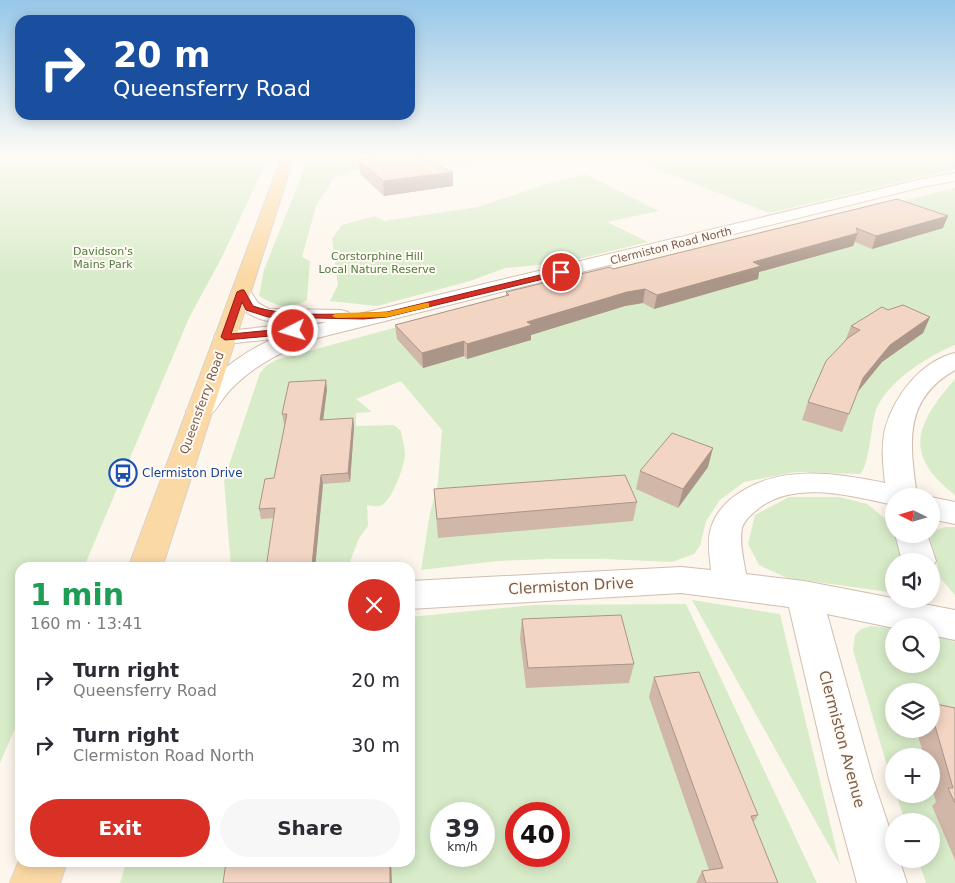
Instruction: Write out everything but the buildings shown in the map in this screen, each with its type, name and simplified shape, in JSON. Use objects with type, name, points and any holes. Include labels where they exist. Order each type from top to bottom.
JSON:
[{"type":"main road","name":"Queensferry Road","points":[[147,562],[275,195]]},
{"type":"main road","points":[[36,883],[41,867]]},
{"type":"street","name":"Clermiston Road North","points":[[199,411],[224,381],[256,356],[288,340],[329,328],[872,195]]},
{"type":"street","name":"Clermiston Road North","points":[[241,292],[249,308],[268,315],[363,316],[387,314]]},
{"type":"street","name":"Clermiston Road North","points":[[225,337],[329,328]]},
{"type":"street","points":[[900,488],[896,466],[896,436],[900,418],[906,405],[928,377],[955,360]]},
{"type":"street","points":[[731,585],[725,535],[731,516],[750,497],[780,485],[806,483],[836,484],[885,493]]},
{"type":"street","points":[[940,510],[955,513]]},
{"type":"street","name":"Clermiston Drive","points":[[415,596],[681,580],[731,585],[940,615]]},
{"type":"street","name":"Clermiston Avenue","points":[[804,595],[851,779],[882,883]]},
{"type":"green space","name":"Davidson's Mains Park","points":[[0,195],[251,195],[222,257],[189,318],[86,562],[15,562],[15,728],[0,763]]},
{"type":"green space","points":[[294,195],[323,195],[316,206],[302,257],[310,261],[307,300],[294,305],[283,306],[259,296],[264,270]]},
{"type":"green space","name":"Corstorphine Hill Local Nature Reserve","points":[[513,195],[627,195],[659,211],[607,222],[648,242],[562,263],[505,268],[470,281],[377,306],[330,301],[338,285],[332,239],[342,225],[375,216],[384,221],[478,207]]},
{"type":"green space","points":[[724,195],[844,195],[769,213]]},
{"type":"green space","points":[[926,195],[955,195],[955,345],[920,363],[897,381],[888,391],[875,413],[868,455],[860,474],[795,472],[744,482],[720,500],[706,521],[700,546],[694,554],[672,562],[548,559],[498,561],[421,570],[430,513],[438,483],[442,430],[401,381],[356,399],[372,412],[356,413],[356,426],[394,425],[401,431],[405,454],[397,482],[386,502],[378,506],[367,505],[368,526],[359,538],[350,562],[231,562],[224,480],[260,373],[266,366],[276,360],[423,320]]},
{"type":"green space","points":[[955,379],[955,495],[938,480],[927,466],[921,452],[920,438],[931,410]]},
{"type":"green space","points":[[789,497],[839,497],[867,504],[885,518],[885,543],[898,543],[901,553],[885,553],[885,591],[787,578],[759,565],[748,544],[755,515]]},
{"type":"green space","points":[[955,527],[955,595],[941,579],[940,553],[934,553],[931,543],[940,543],[940,529]]},
{"type":"green space","points":[[692,600],[780,614],[840,865]]},
{"type":"green space","points":[[686,604],[817,883],[120,883],[125,867],[415,867],[415,617],[534,605]]},
{"type":"green space","points":[[871,626],[885,627],[885,673],[940,673],[940,637],[955,640],[955,883],[926,883],[921,868],[940,868],[940,813],[902,813],[899,803],[940,803],[940,748],[885,748],[885,759],[853,650],[855,635],[861,629]]},
{"type":"slow traffic","points":[[336,316],[387,314],[426,305]]},
{"type":"place","name":"Clermiston Drive","points":[[123,473]]},
{"type":"route","points":[[293,331],[225,337],[241,292],[249,308],[268,315],[363,316],[387,314],[561,272]]}]
